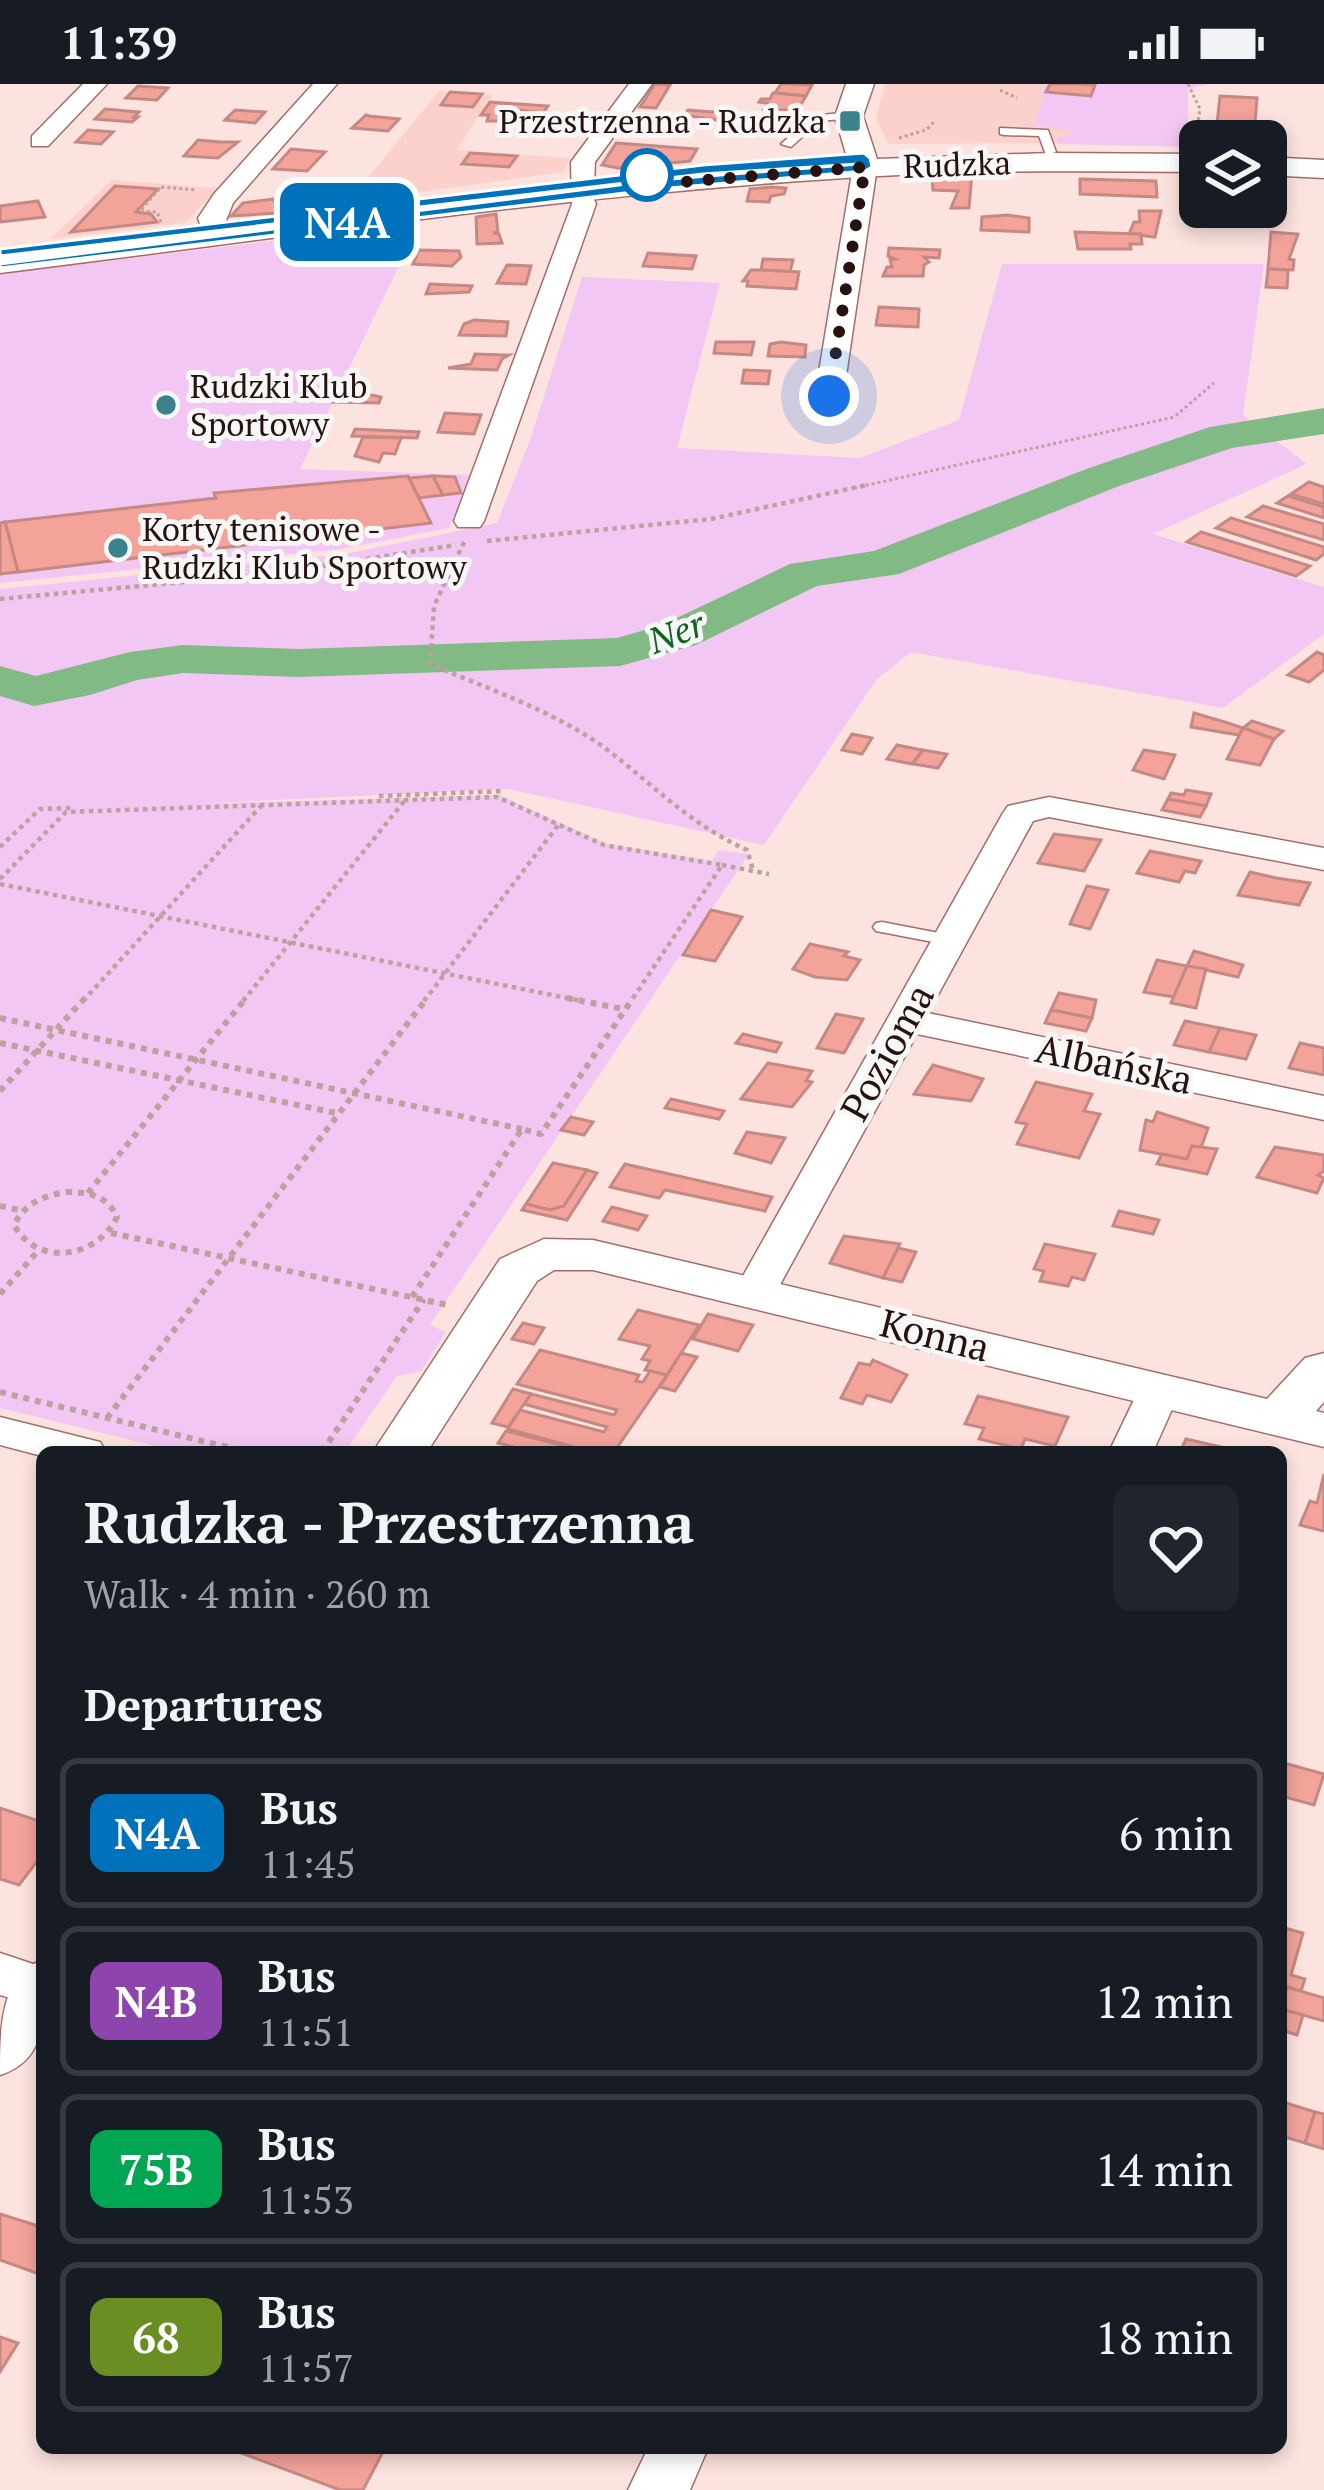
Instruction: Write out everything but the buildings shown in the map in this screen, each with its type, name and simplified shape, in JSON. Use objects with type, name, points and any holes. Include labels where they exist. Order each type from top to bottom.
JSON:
[{"type":"street","points":[[40,141],[96,84]]},
{"type":"street","points":[[212,228],[211,218],[223,200],[326,84]]},
{"type":"street","points":[[473,536],[584,204],[583,162],[641,84]]},
{"type":"street","points":[[829,396],[864,162],[849,116],[860,84]]},
{"type":"street","name":"Rudzka","points":[[5,258],[212,228],[864,162],[1050,152],[1179,155]]},
{"type":"street","name":"Rudzka","points":[[864,162],[1179,157]]},
{"type":"street","points":[[1287,158],[1324,160]]},
{"type":"street","points":[[1287,167],[1324,169]]},
{"type":"street","name":"Rudzka","points":[[5,258],[582,188]]},
{"type":"street","name":"Pozioma","points":[[755,1292],[1020,813],[1049,808],[1320,854]]},
{"type":"street","name":"Albańska","points":[[905,1020],[1324,1108]]},
{"type":"street","name":"Konna","points":[[489,1313],[518,1270],[544,1254],[593,1255],[1301,1424]]},
{"type":"street","points":[[404,1446],[489,1313]]},
{"type":"street","points":[[1301,1424],[1324,1370]]},
{"type":"street","points":[[1133,1446],[1159,1389]]},
{"type":"street","points":[[0,1431],[95,1435]]},
{"type":"street","points":[[0,2049],[27,1982]]},
{"type":"street","points":[[659,2490],[675,2454]]},
{"type":"lane","points":[[787,144],[817,118],[849,116]]},
{"type":"lane","points":[[1004,131],[1045,133],[1050,152]]},
{"type":"lane","points":[[882,927],[949,940]]},
{"type":"path","points":[[1189,84],[1200,120]]},
{"type":"path","points":[[1000,90],[1017,98]]},
{"type":"path","points":[[893,139],[926,130],[934,122]]},
{"type":"path","points":[[167,210],[158,215],[140,211],[161,187],[205,190]]},
{"type":"path","points":[[0,599],[270,574],[473,536],[711,519],[1174,417],[1214,382]]},
{"type":"path","points":[[473,536],[434,606],[430,664],[543,713],[602,746],[705,831],[747,850],[753,870]]},
{"type":"path","points":[[0,847],[40,809],[504,791]]},
{"type":"path","points":[[0,882],[66,812],[497,797],[604,845],[769,874]]},
{"type":"path","points":[[88,1193],[406,799]]},
{"type":"path","points":[[0,1091],[262,805]]},
{"type":"path","points":[[95,1435],[560,824]]},
{"type":"path","points":[[0,1018],[541,1134],[722,866]]},
{"type":"path","points":[[0,882],[623,1009]]},
{"type":"path","points":[[0,1042],[336,1113]]},
{"type":"path","points":[[412,1297],[522,1129]]},
{"type":"path","points":[[0,1206],[21,1210],[57,1193],[88,1193],[116,1210],[111,1233]]},
{"type":"path","points":[[21,1210],[14,1231],[38,1250],[81,1250],[111,1233],[489,1313]]},
{"type":"path","points":[[0,1294],[38,1250]]},
{"type":"path","points":[[326,1446],[424,1299]]},
{"type":"path","points":[[0,1392],[95,1435],[194,1446]]},
{"type":"shaded area","points":[[885,84],[1082,84],[1077,143],[889,144],[876,119]]},
{"type":"shaded area","points":[[1045,84],[1210,84],[1188,89],[1188,120],[1179,120],[1179,147],[1058,144],[1057,138],[1070,136],[1071,130],[1020,123],[1035,122],[1044,97],[1028,94],[1041,95]]},
{"type":"shaded area","points":[[439,91],[493,95],[456,150],[570,158],[564,172],[348,202]]},
{"type":"shaded area","points":[[112,180],[218,188],[185,223],[50,239]]},
{"type":"shaded area","name":"Rudzki Klub Sportowy","points":[[420,223],[300,469],[470,475],[449,528],[341,549],[0,583],[0,274]]},
{"type":"shaded area","points":[[1002,264],[1264,264],[1243,415],[1307,464],[1153,534],[1324,587],[1324,634],[1223,708],[911,652],[876,680],[764,845],[508,789],[191,804],[499,795],[607,844],[712,861],[718,850],[749,854],[430,1325],[446,1332],[421,1371],[397,1376],[349,1446],[155,1446],[0,1408],[0,589],[345,554],[497,523],[530,440],[582,277],[720,283],[677,448],[860,458],[959,420]]},
{"type":"waterway","name":"Ner","points":[[0,681],[34,691],[73,685],[130,666],[183,659],[299,663],[620,652],[679,635],[806,574],[883,564],[1104,477],[1225,436],[1324,421]]},
{"type":"bus line","name":"N4A","points":[[0,253],[703,170],[864,158],[865,167],[658,184],[0,264]]},
{"type":"place","name":"Przestrzenna - Rudzka","points":[[850,121]]},
{"type":"place","name":"Rudzki Klub Sportowy","points":[[166,405]]},
{"type":"place","name":"Korty tenisowe - Rudzki Klub Sportowy","points":[[118,548]]},
{"type":"route","points":[[647,175],[658,184],[865,167],[829,396]]}]
